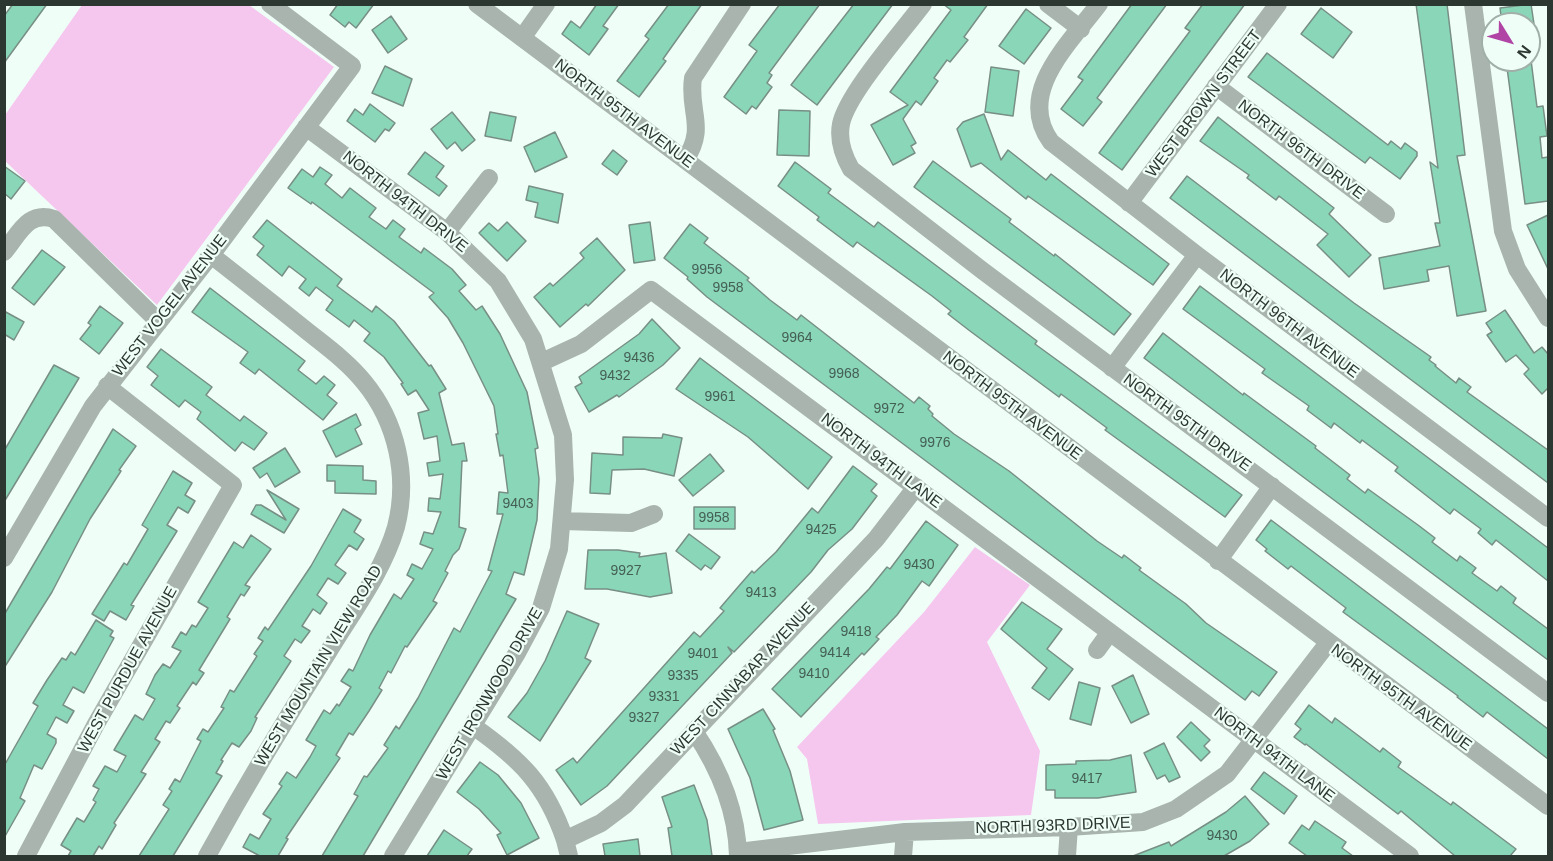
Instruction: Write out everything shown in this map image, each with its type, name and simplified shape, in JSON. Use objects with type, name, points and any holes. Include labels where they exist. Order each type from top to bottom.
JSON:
[{"type":"street","name":"WEST VOGEL AVENUE","points":[[4,558],[79,429],[107,386],[211,255],[352,66],[270,4]]},
{"type":"street","name":"NORTH 95TH AVENUE","points":[[477,4],[1548,807]]},
{"type":"street","points":[[522,38],[546,4]]},
{"type":"street","points":[[685,159],[695,145],[698,132],[691,92],[693,78],[742,4]]},
{"type":"street","name":"NORTH 95TH DRIVE","points":[[922,4],[854,97],[842,122],[841,140],[847,161],[859,177],[1548,693]]},
{"type":"street","points":[[1048,4],[1081,29],[1099,4]]},
{"type":"street","name":"WEST BROWN STREET","points":[[1130,203],[1278,4]]},
{"type":"street","points":[[1473,4],[1503,231],[1522,279],[1548,318]]},
{"type":"street","name":"NORTH 96TH AVENUE","points":[[1081,29],[1043,84],[1039,104],[1040,121],[1046,135],[1057,148],[1548,518]]},
{"type":"street","name":"NORTH 96TH DRIVE","points":[[1216,86],[1386,214]]},
{"type":"street","name":"NORTH 94TH DRIVE","points":[[306,127],[447,232],[498,281],[517,308],[542,362],[563,435],[565,480],[562,521]]},
{"type":"street","points":[[447,232],[489,178]]},
{"type":"street","points":[[4,252],[32,217],[42,215],[54,219],[159,322]]},
{"type":"street","name":"WEST MOUNTAIN VIEW ROAD","points":[[207,856],[275,738],[378,569],[396,525],[401,498],[401,465],[386,418],[364,381],[343,359],[211,255]]},
{"type":"street","points":[[1112,368],[1197,255]]},
{"type":"street","name":"NORTH 94TH LANE","points":[[542,362],[581,344],[651,290],[1410,856]]},
{"type":"street","name":"WEST PURDUE AVENUE","points":[[26,856],[96,724],[233,485],[107,386]]},
{"type":"street","points":[[1218,561],[1272,486]]},
{"type":"street","name":"WEST CINNABAR AVENUE","points":[[567,848],[625,805],[876,539],[916,487]]},
{"type":"street","points":[[562,521],[631,523],[654,514]]},
{"type":"street","name":"WEST IRONWOOD DRIVE","points":[[393,856],[518,653],[541,608],[554,570],[562,521]]},
{"type":"street","points":[[1097,650],[1110,632]]},
{"type":"street","name":"NORTH 93RD DRIVE","points":[[738,854],[904,832],[1069,827],[1143,822],[1176,809],[1216,784],[1255,741],[1328,643]]},
{"type":"street","points":[[473,726],[508,751],[527,770],[548,799],[567,848]]},
{"type":"street","points":[[694,731],[710,755],[722,781],[732,817],[738,854]]},
{"type":"street","points":[[1067,856],[1069,827]]},
{"type":"street","points":[[903,856],[904,832]]},
{"type":"shaded area","points":[[82,5],[249,5],[334,67],[157,305],[5,161],[5,115]]},
{"type":"shaded area","points":[[975,547],[1030,585],[987,642],[1040,751],[1031,815],[818,824],[807,759],[797,747],[924,612]]},
{"type":"building","points":[[13,4],[47,4],[4,63],[4,16]]},
{"type":"building","points":[[338,4],[374,4],[356,28],[349,22],[345,27],[330,15]]},
{"type":"building","points":[[597,4],[619,4],[603,26],[608,29],[589,55],[562,34],[571,21],[580,28]]},
{"type":"building","points":[[669,4],[702,4],[663,59],[666,61],[639,97],[617,81],[649,39],[645,36]]},
{"type":"building","points":[[780,4],[820,4],[769,73],[772,75],[767,83],[772,87],[756,109],[752,106],[746,114],[724,97],[757,51],[749,45]]},
{"type":"building","points":[[854,4],[893,4],[817,105],[791,85]]},
{"type":"building","points":[[943,4],[988,4],[964,37],[968,40],[950,62],[947,60],[934,78],[938,81],[921,105],[916,101],[903,119],[916,143],[911,146],[915,153],[893,165],[871,125],[908,105],[890,92],[951,10]]},
{"type":"building","points":[[1132,4],[1167,4],[1097,98],[1102,102],[1083,126],[1061,109],[1083,80],[1078,77]]},
{"type":"building","points":[[1203,4],[1245,4],[1122,170],[1099,153],[1190,31],[1185,28]]},
{"type":"building","points":[[1416,4],[1447,4],[1465,155],[1457,156],[1486,311],[1457,316],[1449,266],[1427,270],[1429,281],[1384,289],[1379,258],[1440,246],[1435,223],[1440,223],[1430,162],[1438,168]]},
{"type":"building","points":[[1531,4],[1532,12],[1500,12],[1500,8]]},
{"type":"building","points":[[1321,8],[1352,32],[1333,58],[1301,34]]},
{"type":"building","points":[[1026,9],[1051,28],[1024,64],[999,46]]},
{"type":"building","points":[[391,16],[407,39],[388,53],[372,30]]},
{"type":"building","points":[[1267,53],[1388,145],[1391,141],[1401,149],[1405,143],[1417,152],[1417,156],[1400,179],[1370,157],[1365,163],[1248,77]]},
{"type":"building","points":[[385,66],[412,79],[403,106],[372,93]]},
{"type":"building","points":[[991,67],[1019,71],[1013,116],[985,112]]},
{"type":"building","points":[[1508,72],[1533,72],[1537,107],[1543,106],[1547,136],[1540,137],[1542,158],[1548,157],[1548,201],[1525,204]]},
{"type":"building","points":[[370,104],[395,123],[389,131],[385,129],[375,142],[347,121],[355,109],[363,115]]},
{"type":"building","points":[[779,110],[810,111],[809,156],[777,155]]},
{"type":"building","points":[[452,112],[475,140],[462,151],[455,142],[447,149],[431,129]]},
{"type":"building","points":[[490,112],[516,117],[511,141],[485,136]]},
{"type":"building","points":[[984,114],[1001,160],[1008,150],[1046,180],[1051,174],[1169,264],[1153,285],[1028,196],[1026,199],[981,163],[971,167],[957,129],[963,122]]},
{"type":"building","points":[[1218,117],[1334,208],[1329,214],[1371,255],[1349,277],[1317,245],[1328,234],[1279,196],[1276,200],[1247,178],[1249,175],[1200,141]]},
{"type":"building","points":[[555,132],[567,157],[535,172],[524,147]]},
{"type":"building","points":[[613,150],[627,161],[617,175],[602,164]]},
{"type":"building","points":[[425,152],[444,166],[436,177],[447,186],[439,196],[408,174]]},
{"type":"building","points":[[933,161],[1131,314],[1114,335],[914,187]]},
{"type":"building","points":[[795,162],[831,189],[828,193],[874,227],[878,222],[1037,341],[1035,344],[1242,495],[1225,517],[1105,430],[1107,428],[1061,394],[1059,397],[970,331],[948,314],[951,311],[932,296],[857,242],[853,247],[817,220],[819,217],[778,186]]},
{"type":"building","points":[[4,166],[25,181],[11,199],[4,193]]},
{"type":"building","points":[[320,167],[332,175],[325,184],[342,198],[350,188],[376,208],[369,217],[386,229],[393,220],[405,229],[399,237],[421,253],[424,248],[452,269],[466,285],[459,291],[476,310],[482,306],[500,334],[527,392],[538,448],[535,449],[539,479],[537,520],[524,575],[514,572],[506,594],[516,599],[363,856],[322,856],[358,796],[354,794],[364,776],[367,777],[388,748],[384,745],[396,726],[399,729],[418,698],[454,628],[460,632],[492,571],[488,570],[503,514],[497,514],[499,492],[508,493],[503,455],[500,456],[496,434],[498,434],[494,406],[463,343],[448,318],[429,297],[434,293],[312,202],[311,204],[288,188],[302,169],[313,177]]},
{"type":"building","points":[[1187,176],[1354,303],[1431,357],[1429,360],[1456,383],[1459,378],[1471,387],[1467,392],[1548,450],[1548,483],[1170,198]]},
{"type":"building","points":[[529,186],[563,194],[558,223],[535,217],[538,203],[526,200]]},
{"type":"building","points":[[1548,215],[1548,269],[1527,225]]},
{"type":"building","points":[[267,220],[342,279],[337,286],[372,312],[376,306],[394,321],[429,366],[431,365],[446,389],[439,393],[452,445],[464,443],[467,461],[462,461],[459,527],[466,529],[459,549],[453,555],[445,571],[448,573],[433,601],[437,603],[407,647],[405,646],[391,673],[388,671],[379,688],[382,690],[353,735],[349,733],[336,755],[340,758],[286,838],[288,839],[278,856],[260,856],[243,847],[250,834],[259,839],[271,819],[263,814],[282,786],[279,784],[287,772],[296,778],[310,757],[316,746],[306,740],[324,710],[330,714],[337,704],[339,706],[351,687],[341,681],[349,669],[353,671],[370,635],[394,594],[401,599],[414,579],[407,575],[412,564],[422,569],[433,549],[420,544],[424,532],[433,534],[441,512],[428,511],[429,498],[440,499],[443,474],[429,476],[427,463],[440,461],[437,436],[424,439],[418,413],[429,410],[416,390],[408,395],[401,384],[403,383],[384,357],[364,341],[370,333],[354,320],[349,327],[326,310],[333,300],[316,287],[309,296],[299,288],[306,279],[289,266],[282,276],[257,255],[264,246],[253,237]]},
{"type":"building","points":[[507,222],[526,241],[507,261],[479,233],[489,223],[498,231]]},
{"type":"building","points":[[650,222],[655,260],[634,263],[629,225]]},
{"type":"building","points":[[690,224],[708,238],[704,243],[749,278],[747,280],[770,300],[797,320],[801,315],[914,403],[919,397],[930,406],[928,409],[933,414],[932,416],[954,434],[1009,471],[1097,541],[1122,558],[1124,555],[1141,568],[1139,570],[1186,604],[1206,623],[1277,672],[1259,696],[1252,691],[1245,700],[707,297],[687,279],[688,277],[664,258]]},
{"type":"building","points":[[597,238],[625,270],[588,306],[586,304],[560,327],[534,297],[550,283],[553,286],[584,258],[580,253]]},
{"type":"building","points":[[42,250],[65,267],[34,305],[12,288]]},
{"type":"building","points":[[1200,286],[1548,548],[1548,581],[1496,540],[1492,545],[1478,533],[1481,529],[1454,509],[1450,514],[1395,471],[1398,467],[1362,440],[1360,443],[1334,423],[1331,428],[1307,410],[1309,406],[1262,373],[1265,369],[1183,309]]},
{"type":"building","points":[[210,288],[305,361],[298,370],[316,384],[324,376],[335,385],[327,395],[337,403],[323,420],[259,369],[255,374],[240,363],[248,352],[192,312]]},
{"type":"building","points":[[100,306],[123,323],[99,354],[80,339],[91,325],[88,323]]},
{"type":"building","points":[[1505,310],[1534,353],[1542,347],[1548,354],[1548,388],[1542,394],[1524,374],[1529,369],[1516,355],[1506,362],[1487,335],[1492,332],[1486,323]]},
{"type":"building","points":[[4,311],[24,322],[14,340],[4,334]]},
{"type":"building","points":[[652,319],[680,348],[663,365],[619,397],[617,395],[589,412],[575,387],[582,383],[579,377],[639,334]]},
{"type":"building","points":[[1163,333],[1243,395],[1244,393],[1316,446],[1315,448],[1350,475],[1347,479],[1365,493],[1368,489],[1418,525],[1435,538],[1432,542],[1457,561],[1460,556],[1476,568],[1472,573],[1497,591],[1501,586],[1516,598],[1513,603],[1548,629],[1548,660],[1144,358]]},
{"type":"building","points":[[161,349],[212,387],[206,395],[240,421],[244,416],[267,433],[254,450],[242,442],[235,451],[197,419],[201,412],[185,400],[179,407],[151,385],[158,376],[147,367]]},
{"type":"building","points":[[700,358],[832,457],[808,489],[748,437],[676,389]]},
{"type":"building","points":[[54,365],[79,378],[4,502],[4,451]]},
{"type":"building","points":[[356,414],[361,425],[355,429],[362,444],[336,457],[323,431]]},
{"type":"building","points":[[113,429],[136,446],[90,519],[52,592],[4,668],[4,615]]},
{"type":"building","points":[[663,434],[682,438],[674,476],[644,469],[612,470],[610,494],[590,493],[592,453],[623,455],[623,437],[662,438]]},
{"type":"building","points":[[285,448],[300,472],[275,487],[267,473],[260,478],[253,468]]},
{"type":"building","points":[[710,454],[724,471],[693,496],[679,480]]},
{"type":"building","points":[[327,465],[363,466],[363,480],[376,481],[376,494],[335,493],[335,481],[327,481]]},
{"type":"building","points":[[853,466],[877,484],[871,491],[877,496],[852,529],[828,550],[811,572],[734,652],[728,647],[732,653],[607,786],[581,805],[556,770],[573,758],[577,763],[694,632],[700,637],[724,611],[720,608],[752,571],[754,573],[776,552],[812,508],[818,513]]},
{"type":"building","points":[[173,471],[192,483],[185,495],[195,501],[188,513],[178,507],[167,525],[177,531],[131,605],[134,606],[126,620],[110,611],[104,621],[92,614],[124,563],[127,565],[148,529],[142,525]]},
{"type":"building","points":[[267,490],[299,509],[284,533],[251,514],[256,505],[261,505],[286,520]]},
{"type":"building","points":[[694,507],[735,507],[735,529],[694,529]]},
{"type":"building","points":[[343,509],[361,520],[354,532],[364,539],[357,550],[349,545],[335,565],[346,573],[338,584],[328,578],[317,595],[327,603],[320,614],[313,609],[302,626],[310,631],[301,643],[295,639],[284,656],[291,661],[255,717],[257,718],[251,731],[239,747],[232,743],[221,760],[223,761],[216,773],[222,776],[173,856],[139,856],[169,809],[163,805],[172,791],[169,789],[175,779],[180,782],[201,741],[197,739],[203,729],[208,732],[224,708],[221,707],[230,690],[234,692],[257,656],[254,654],[263,641],[258,638],[265,627],[268,630],[311,566]]},
{"type":"building","points":[[1271,520],[1548,729],[1548,759],[1487,712],[1483,717],[1343,612],[1346,608],[1291,566],[1288,569],[1265,551],[1267,549],[1256,540]]},
{"type":"building","points":[[926,521],[958,545],[929,586],[922,581],[897,615],[876,637],[879,639],[864,655],[862,653],[801,717],[772,689],[869,589],[887,567],[890,569]]},
{"type":"building","points":[[689,534],[720,557],[711,569],[705,565],[701,570],[676,551]]},
{"type":"building","points":[[251,535],[271,549],[245,585],[250,587],[244,596],[241,594],[227,617],[230,619],[199,670],[204,673],[196,685],[193,682],[177,706],[180,708],[170,723],[166,721],[155,739],[160,742],[141,772],[146,774],[114,823],[116,825],[102,849],[99,846],[93,856],[68,856],[71,851],[61,845],[77,818],[84,822],[96,802],[93,800],[99,789],[93,786],[105,766],[117,772],[126,756],[114,750],[135,715],[143,720],[155,699],[146,694],[155,675],[163,664],[170,668],[181,651],[172,647],[181,632],[186,635],[192,625],[196,627],[208,608],[198,602],[234,542],[243,548]]},
{"type":"building","points":[[588,550],[640,553],[639,557],[666,553],[672,593],[650,597],[607,589],[585,589]]},
{"type":"building","points":[[1022,602],[1062,629],[1047,649],[1073,669],[1049,700],[1032,688],[1047,668],[1001,629]]},
{"type":"building","points":[[567,611],[599,624],[585,658],[591,661],[540,741],[508,717],[527,693],[545,661]]},
{"type":"building","points":[[96,620],[113,631],[110,636],[114,638],[84,693],[73,687],[63,705],[74,711],[67,723],[56,717],[47,734],[56,739],[56,743],[42,769],[34,765],[20,798],[25,801],[4,838],[4,766],[38,706],[33,703],[47,680],[62,658],[66,660],[71,652],[75,655]]},
{"type":"building","points":[[1133,675],[1149,714],[1131,723],[1112,686]]},
{"type":"building","points":[[1079,682],[1100,688],[1091,725],[1070,719]]},
{"type":"building","points":[[1309,705],[1332,723],[1335,718],[1380,752],[1383,748],[1401,762],[1398,767],[1451,805],[1453,802],[1516,849],[1510,856],[1455,856],[1401,811],[1398,814],[1294,737],[1301,729],[1295,724]]},
{"type":"building","points":[[763,709],[775,729],[773,730],[790,771],[803,820],[764,830],[750,778],[728,729]]},
{"type":"building","points":[[1191,722],[1210,740],[1204,746],[1210,752],[1201,761],[1177,737]]},
{"type":"building","points":[[1164,743],[1180,777],[1169,782],[1165,775],[1157,779],[1144,753]]},
{"type":"building","points":[[1131,755],[1136,792],[1098,798],[1055,798],[1055,790],[1046,790],[1046,765],[1110,760]]},
{"type":"building","points":[[480,762],[498,775],[521,803],[539,838],[507,855],[497,835],[501,833],[479,809],[457,792]]},
{"type":"building","points":[[1264,772],[1297,796],[1284,814],[1251,789]]},
{"type":"building","points":[[694,785],[707,820],[712,856],[672,856],[668,828],[672,827],[662,797]]},
{"type":"building","points":[[1245,796],[1269,824],[1250,841],[1224,856],[1133,856],[1169,842],[1171,846],[1226,812]]},
{"type":"building","points":[[1315,821],[1346,842],[1342,848],[1353,856],[1307,856],[1289,843],[1302,825],[1309,830]]},
{"type":"building","points":[[444,830],[472,849],[467,856],[427,856]]},
{"type":"building","points":[[638,839],[640,856],[605,856],[603,844]]}]
